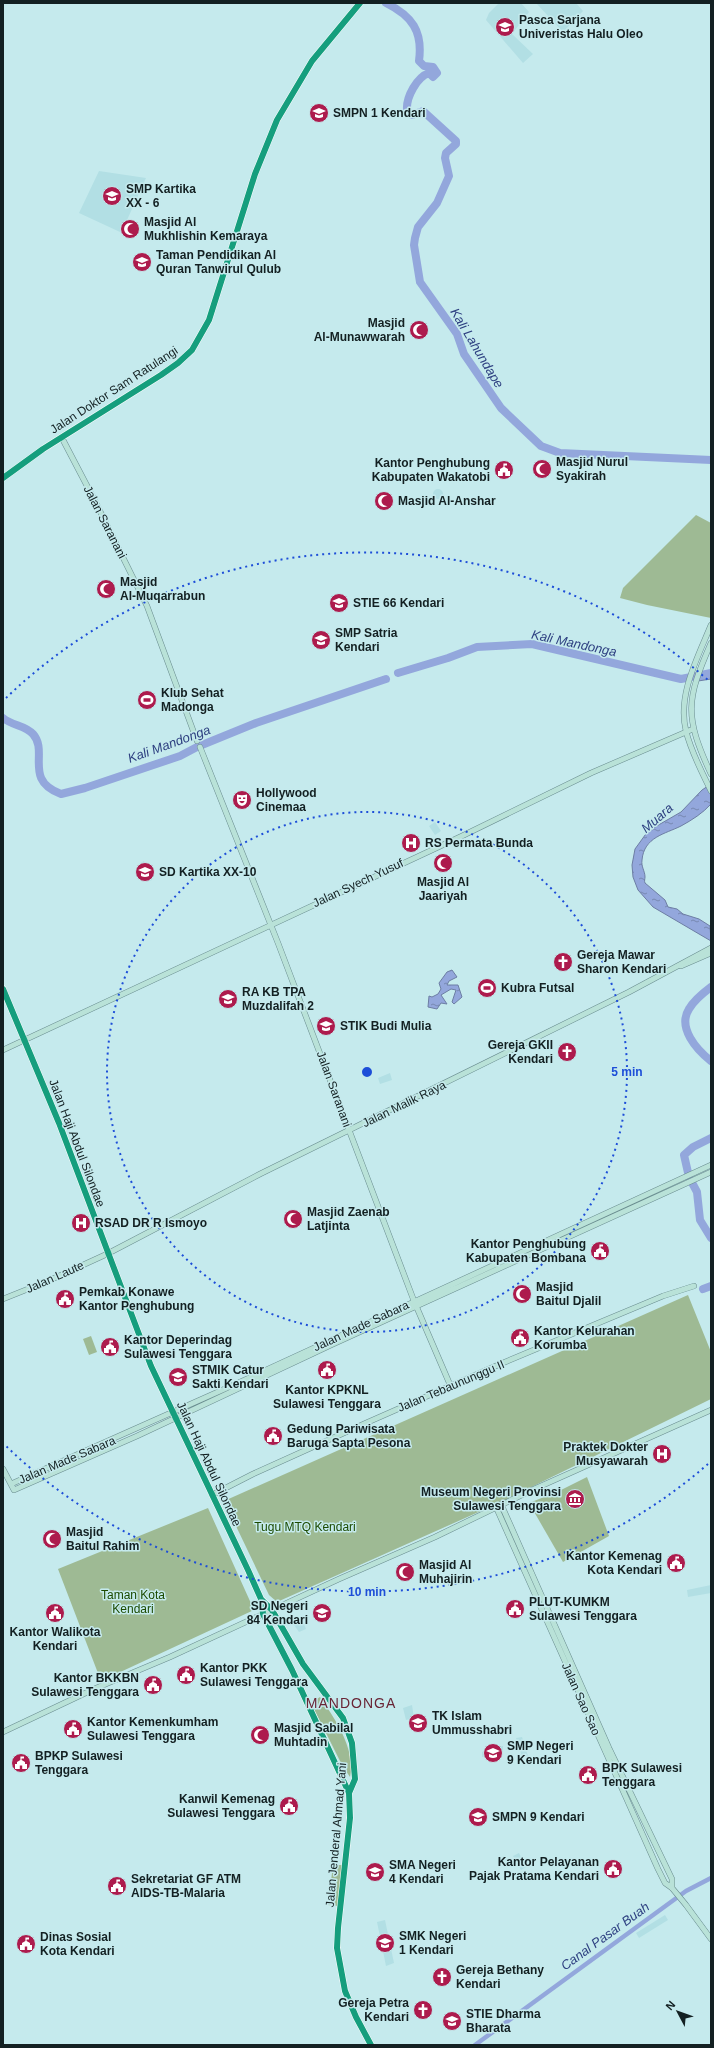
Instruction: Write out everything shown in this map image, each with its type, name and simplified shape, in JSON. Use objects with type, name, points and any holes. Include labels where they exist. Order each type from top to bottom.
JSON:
[{"type":"highway","name":"Jalan Doktor Sam Ratulangi","points":[[3,478],[43,449],[178,363],[196,344],[209,320],[255,174],[276,120],[312,61],[360,3]]},
{"type":"highway","name":"Jalan Haji Abdul Silondae","points":[[3,989],[59,1123],[148,1361],[261,1599]]},
{"type":"highway","name":"Jalan Jenderal Ahmad Yani","points":[[261,1599],[272,1610],[303,1664],[343,1718],[352,1743],[354,1779],[349,1793],[350,1818],[337,1948],[346,1991],[356,2017],[371,2045]]},
{"type":"highway","points":[[261,1599],[263,1614],[292,1670],[349,1793]]},
{"type":"highway","points":[[343,1780],[354,1779]]},
{"type":"street","name":"Jalan Saranani","points":[[62,438],[147,606],[197,741]]},
{"type":"street","points":[[711,624],[687,687],[683,709],[686,732],[711,791]]},
{"type":"street","points":[[711,643],[699,670],[694,686],[691,711],[693,729],[711,774]]},
{"type":"street","name":"Jalan Syech Yusuf","points":[[3,1050],[462,836],[591,773],[693,729]]},
{"type":"street","name":"Jalan Saranani","points":[[200,747],[271,924],[416,1304],[451,1387]]},
{"type":"street","points":[[680,966],[711,948]]},
{"type":"street","points":[[680,966],[711,953]]},
{"type":"street","name":"Jalan Malik Raya","points":[[107,1254],[178,1216],[680,966]]},
{"type":"street","name":"Jalan Made Sabara","points":[[174,1415],[117,1445],[14,1490],[11,1484],[174,1415],[543,1246],[689,1181],[711,1165]]},
{"type":"street","name":"Jalan Made Sabara","points":[[543,1246],[680,1179],[711,1172]]},
{"type":"street","name":"Jalan Laute","points":[[3,1299],[48,1281],[107,1254]]},
{"type":"street","name":"Jalan Tebaununggu II","points":[[212,1495],[253,1474],[366,1423],[657,1298],[694,1286]]},
{"type":"street","points":[[3,1732],[435,1537],[501,1504],[711,1410]]},
{"type":"street","points":[[3,1469],[11,1484]]},
{"type":"street","name":"Jalan Sao Sao","points":[[501,1504],[610,1748],[672,1879],[672,1888]]},
{"type":"street","name":"Jalan Sao Sao","points":[[496,1507],[658,1869],[665,1883],[672,1888],[686,1905],[711,1939]]},
{"type":"shaded area","name":"Pasca Sarjana Univeristas Halu Oleo","points":[[499,3],[521,3],[529,12],[512,34],[533,54],[523,63],[486,20],[489,13]]},
{"type":"shaded area","name":"Pasca Sarjana Univeristas Halu Oleo","points":[[536,3],[576,3],[583,11],[563,32]]},
{"type":"shaded area","name":"SMP Kartika XX - 6","points":[[99,171],[146,178],[127,220],[139,225],[133,238],[79,213]]},
{"type":"shaded area","points":[[436,489],[440,489],[442,490],[442,498],[436,499],[433,496],[433,492]]},
{"type":"shaded area","name":"STIE 66 Kendari","points":[[338,593],[346,610],[339,613],[331,596]]},
{"type":"shaded area","name":"SMP Satria Kendari","points":[[327,632],[331,639],[316,648],[312,641]]},
{"type":"shaded area","points":[[435,822],[441,831],[435,835],[429,826]]},
{"type":"shaded area","name":"RS Permata Bunda","points":[[415,837],[418,843],[408,849],[405,843]]},
{"type":"shaded area","name":"SD Kartika XX-10","points":[[144,861],[152,880],[146,882],[139,864]]},
{"type":"shaded area","name":"STIK Budi Mulia","points":[[333,1022],[334,1026],[320,1030],[319,1026]]},
{"type":"shaded area","points":[[390,1073],[392,1080],[380,1084],[378,1078]]},
{"type":"shaded area","name":"STMIK Catur Sakti Kendari","points":[[184,1369],[188,1379],[172,1385],[168,1376]]},
{"type":"shaded area","points":[[711,1585],[711,1593],[688,1597],[687,1590]]},
{"type":"shaded area","points":[[302,1619],[306,1629],[299,1632],[292,1622]]},
{"type":"shaded area","points":[[412,1705],[414,1718],[406,1720],[403,1708]]},
{"type":"shaded area","points":[[522,1737],[528,1756],[522,1757],[516,1738]]},
{"type":"shaded area","name":"SMP Negeri 9 Kendari","points":[[503,1746],[503,1753],[482,1757],[482,1752]]},
{"type":"shaded area","points":[[519,1853],[526,1867],[521,1870],[513,1856]]},
{"type":"shaded area","points":[[665,1915],[668,1920],[639,1938],[636,1933]]},
{"type":"shaded area","name":"SMK Negeri 1 Kendari","points":[[385,1920],[394,1963],[386,1966],[377,1922]]},
{"type":"green space","points":[[696,515],[711,523],[711,618],[620,598],[623,588]]},
{"type":"green space","name":"Tugu MTQ Kendari","points":[[688,1295],[711,1352],[711,1399],[501,1502],[277,1602],[269,1595],[224,1501]]},
{"type":"green space","points":[[91,1336],[97,1352],[89,1355],[83,1339]]},
{"type":"green space","points":[[587,1477],[609,1536],[563,1562],[529,1503],[559,1491]]},
{"type":"green space","name":"Taman Kota Kendari","points":[[208,1508],[254,1610],[101,1681],[58,1569]]},
{"type":"green space","points":[[320,1697],[338,1725],[347,1745],[351,1766],[350,1777],[342,1765],[312,1705],[312,1702]]},
{"type":"green space","points":[[333,1865],[343,1865],[338,1906],[328,1905]]},
{"type":"water","points":[[711,670],[711,679],[698,681],[699,675]]},
{"type":"water","name":"Muara","points":[[711,784],[711,804],[701,813],[681,826],[656,837],[651,841],[644,852],[642,862],[645,883],[665,900],[668,907],[677,909],[683,914],[699,919],[710,926],[711,941],[653,907],[638,890],[633,877],[632,865],[635,849],[648,831],[681,812],[702,790]]},
{"type":"water","points":[[452,970],[457,977],[449,981],[447,985],[458,985],[462,997],[454,1004],[452,1002],[456,990],[451,989],[441,995],[447,1004],[441,1003],[437,1009],[428,1007],[429,996],[432,997],[438,994],[441,989],[439,983],[447,972]]},
{"type":"waterway","name":"Kali Lahundape","points":[[386,3],[403,13],[409,19],[414,26],[419,41],[419,61],[424,66],[433,67],[437,73],[433,77],[429,73],[420,79],[410,94],[407,110],[412,115],[423,111],[456,141],[456,144],[446,153],[445,158],[449,176],[437,203],[418,227],[415,238],[414,245],[420,282],[457,334],[464,354],[501,408],[541,446],[560,453],[711,460]]},
{"type":"waterway","name":"Kali Mandonga","points":[[398,673],[448,658],[477,647],[532,644],[681,679],[711,673]]},
{"type":"waterway","name":"Kali Mandonga","points":[[3,718],[30,731],[33,734],[39,749],[39,766],[43,781],[50,788],[61,794],[85,788],[180,756],[197,747],[256,723],[386,679]]},
{"type":"waterway","name":"Muara","points":[[711,987],[691,1006],[686,1016],[685,1024],[690,1038],[700,1051],[711,1061]]},
{"type":"waterway","name":"Muara","points":[[711,1138],[693,1147],[684,1155],[689,1177],[697,1192],[700,1220],[711,1238]]},
{"type":"waterway","name":"Muara","points":[[703,1289],[711,1286]]},
{"type":"waterway","name":"Canal Pasar Buah","points":[[475,2045],[686,1891],[711,1878]]},
{"type":"place","name":"Pasca Sarjana Univeristas Halu Oleo","points":[[505,27]]},
{"type":"place","name":"SMPN 1 Kendari","points":[[319,113]]},
{"type":"place","name":"SMP Kartika XX - 6","points":[[112,196]]},
{"type":"place","name":"Masjid Al Mukhlishin Kemaraya","points":[[130,229]]},
{"type":"place","name":"Taman Pendidikan Al Quran Tanwirul Qulub","points":[[142,262]]},
{"type":"place","name":"Masjid Al-Munawwarah","points":[[419,330]]},
{"type":"place","name":"Masjid Nurul Syakirah","points":[[542,469]]},
{"type":"place","name":"Kantor Penghubung Kabupaten Wakatobi","points":[[504,470]]},
{"type":"place","name":"Masjid Al-Anshar","points":[[384,501]]},
{"type":"place","name":"Masjid Al-Muqarrabun","points":[[106,589]]},
{"type":"place","name":"STIE 66 Kendari","points":[[339,603]]},
{"type":"place","name":"SMP Satria Kendari","points":[[321,640]]},
{"type":"place","name":"Klub Sehat Madonga","points":[[147,700]]},
{"type":"place","name":"Hollywood Cinemaa","points":[[242,800]]},
{"type":"place","name":"RS Permata Bunda","points":[[411,843]]},
{"type":"place","name":"Masjid Al Jaariyah","points":[[443,863]]},
{"type":"place","name":"SD Kartika XX-10","points":[[145,872]]},
{"type":"place","name":"Gereja Mawar Sharon Kendari","points":[[563,962]]},
{"type":"place","name":"Kubra Futsal","points":[[487,988]]},
{"type":"place","name":"RA KB TPA Muzdalifah 2","points":[[228,999]]},
{"type":"place","name":"STIK Budi Mulia","points":[[326,1026]]},
{"type":"place","name":"Gereja GKII Kendari","points":[[567,1052]]},
{"type":"place","name":"Masjid Zaenab Latjinta","points":[[293,1219]]},
{"type":"place","name":"RSAD DR R Ismoyo","points":[[81,1223]]},
{"type":"place","name":"Kantor Penghubung Kabupaten Bombana","points":[[600,1251]]},
{"type":"place","name":"Masjid Baitul Djalil","points":[[522,1294]]},
{"type":"place","name":"Pemkab Konawe Kantor Penghubung","points":[[65,1299]]},
{"type":"place","name":"Kantor Kelurahan Korumba","points":[[520,1338]]},
{"type":"place","name":"Kantor Deperindag Sulawesi Tenggara","points":[[110,1347]]},
{"type":"place","name":"Kantor KPKNL Sulawesi Tenggara","points":[[327,1370]]},
{"type":"place","name":"STMIK Catur Sakti Kendari","points":[[178,1377]]},
{"type":"place","name":"Gedung Pariwisata Baruga Sapta Pesona","points":[[273,1436]]},
{"type":"place","name":"Praktek Dokter Musyawarah","points":[[662,1454]]},
{"type":"place","name":"Museum Negeri Provinsi Sulawesi Tenggara","points":[[575,1499]]},
{"type":"place","name":"Masjid Baitul Rahim","points":[[52,1539]]},
{"type":"place","name":"Kantor Kemenag Kota Kendari","points":[[676,1563]]},
{"type":"place","name":"Masjid Al Muhajirin","points":[[405,1572]]},
{"type":"place","name":"PLUT-KUMKM Sulawesi Tenggara","points":[[515,1609]]},
{"type":"place","name":"Kantor Walikota Kendari","points":[[55,1613]]},
{"type":"place","name":"SD Negeri 84 Kendari","points":[[322,1613]]},
{"type":"place","name":"Kantor PKK Sulawesi Tenggara","points":[[186,1675]]},
{"type":"place","name":"Kantor BKKBN Sulawesi Tenggara","points":[[153,1685]]},
{"type":"place","name":"TK Islam Ummusshabri","points":[[418,1723]]},
{"type":"place","name":"Kantor Kemenkumham Sulawesi Tenggara","points":[[73,1729]]},
{"type":"place","name":"Masjid Sabilal Muhtadin","points":[[260,1735]]},
{"type":"place","name":"SMP Negeri 9 Kendari","points":[[493,1753]]},
{"type":"place","name":"BPKP Sulawesi Tenggara","points":[[21,1763]]},
{"type":"place","name":"BPK Sulawesi Tenggara","points":[[588,1775]]},
{"type":"place","name":"Kanwil Kemenag Sulawesi Tenggara","points":[[289,1806]]},
{"type":"place","name":"SMPN 9 Kendari","points":[[478,1817]]},
{"type":"place","name":"Kantor Pelayanan Pajak Pratama Kendari","points":[[613,1869]]},
{"type":"place","name":"SMA Negeri 4 Kendari","points":[[375,1872]]},
{"type":"place","name":"Sekretariat GF ATM AIDS-TB-Malaria","points":[[117,1886]]},
{"type":"place","name":"SMK Negeri 1 Kendari","points":[[385,1943]]},
{"type":"place","name":"Dinas Sosial Kota Kendari","points":[[26,1944]]},
{"type":"place","name":"Gereja Bethany Kendari","points":[[442,1977]]},
{"type":"place","name":"Gereja Petra Kendari","points":[[423,2010]]},
{"type":"place","name":"STIE Dharma Bharata","points":[[452,2021]]},
{"type":"district","name":"MANDONGA","points":[[351,1703]]}]
